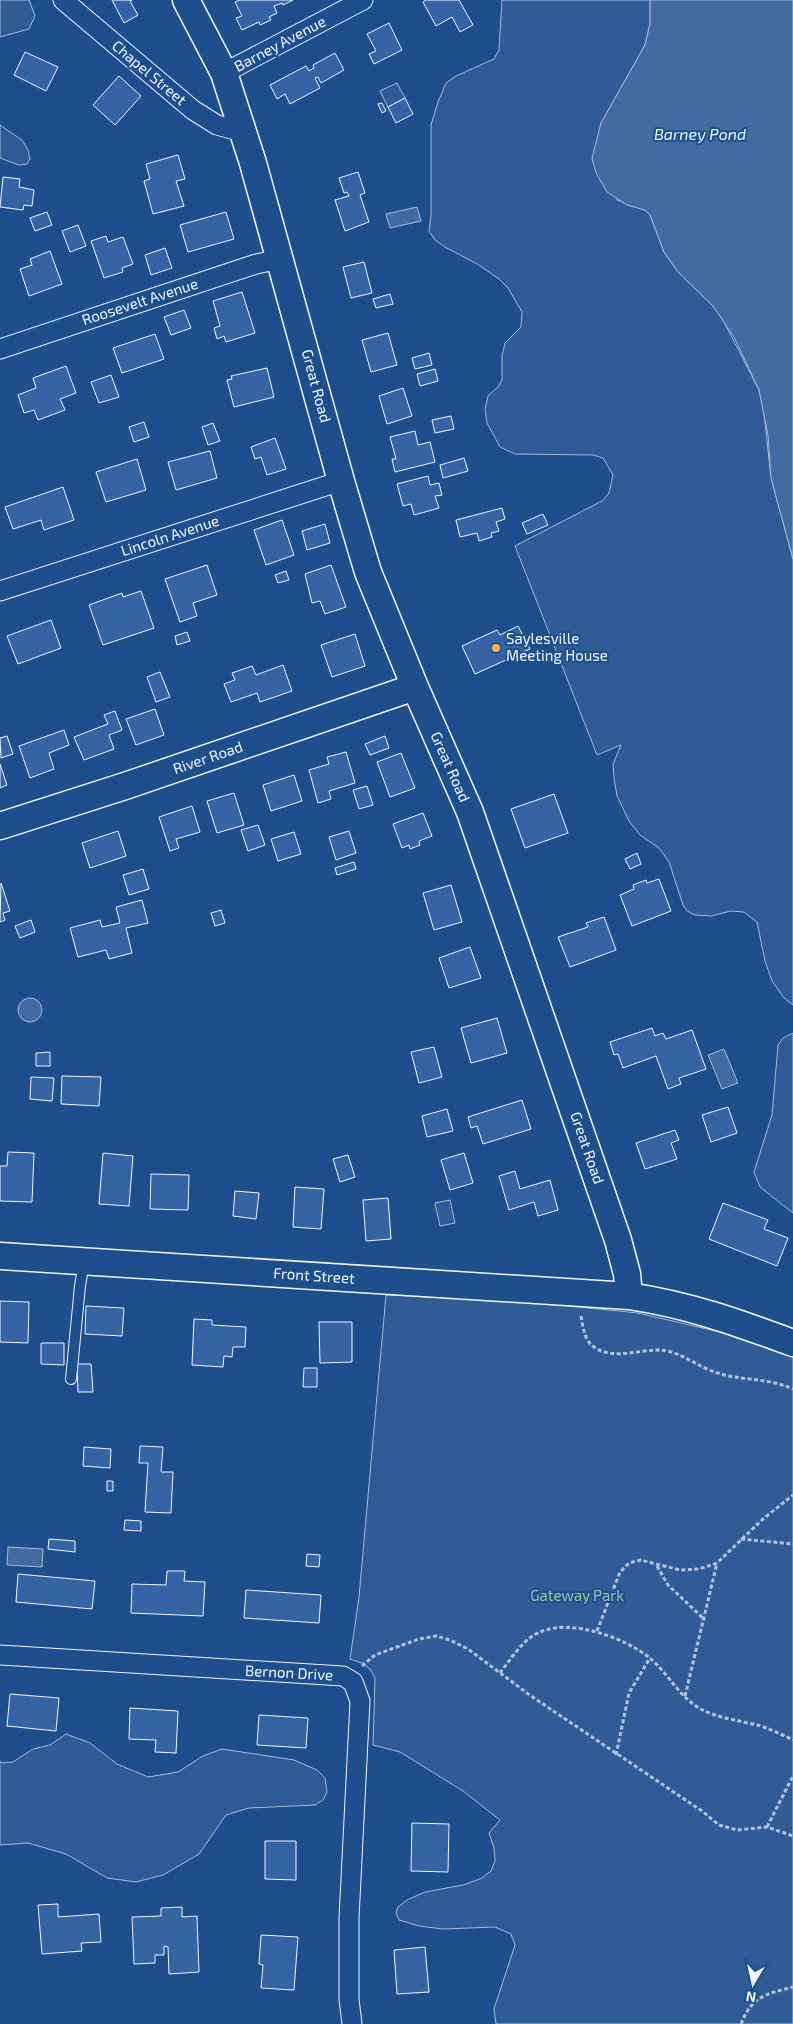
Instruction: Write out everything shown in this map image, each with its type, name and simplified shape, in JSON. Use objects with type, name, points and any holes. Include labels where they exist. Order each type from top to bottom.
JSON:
[{"type":"main road","name":"Great Road","points":[[186,0],[224,73],[281,259],[341,481],[368,572],[415,687],[470,812],[618,1240],[627,1274],[629,1296]]},
{"type":"main road","name":"River Road","points":[[0,826],[134,783],[415,687]]},
{"type":"main road","name":"Front Street","points":[[0,1256],[629,1296]]},
{"type":"main road","points":[[629,1296],[674,1303],[700,1310],[793,1343]]},
{"type":"street","name":"Chapel Street","points":[[63,0],[193,110],[217,125],[242,132]]},
{"type":"street","name":"Barney Avenue","points":[[224,73],[363,0]]},
{"type":"street","name":"Roosevelt Avenue","points":[[0,349],[256,264],[281,259]]},
{"type":"street","name":"Lincoln Avenue","points":[[0,590],[341,481]]},
{"type":"street","name":"Bernon Drive","points":[[0,1655],[343,1676],[353,1682],[360,1701],[348,1918],[349,1999],[352,2024]]},
{"type":"lane","points":[[71,1379],[84,1261]]},
{"type":"path","points":[[580,1293],[584,1334],[594,1347],[609,1353],[623,1354],[661,1350],[681,1356],[716,1373],[760,1379],[793,1389]]},
{"type":"path","points":[[597,1631],[620,1572],[629,1563],[641,1560],[656,1566],[680,1570],[698,1569],[717,1563],[740,1539],[793,1495]]},
{"type":"path","points":[[740,1539],[793,1544]]},
{"type":"path","points":[[685,1697],[705,1620],[717,1563]]},
{"type":"path","points":[[656,1566],[668,1585],[705,1620]]},
{"type":"path","points":[[500,1673],[525,1643],[539,1632],[554,1628],[597,1631],[650,1658],[685,1697],[700,1708],[764,1727],[793,1740]]},
{"type":"path","points":[[353,1682],[362,1665],[375,1655],[419,1639],[436,1636],[468,1649],[616,1755],[702,1811],[719,1825],[737,1830],[766,1827],[793,1836]]},
{"type":"path","points":[[616,1755],[629,1693],[650,1658]]},
{"type":"path","points":[[766,1827],[793,1776]]},
{"type":"path","points":[[740,2024],[745,2012],[760,1996],[793,1987]]},
{"type":"shaded area","points":[[0,0],[29,0],[35,16],[29,29],[0,37]]},
{"type":"shaded area","points":[[502,0],[650,0],[650,24],[645,45],[601,123],[617,200],[645,210],[650,215],[664,252],[678,272],[713,306],[723,320],[759,390],[764,413],[771,478],[793,559],[793,1005],[784,998],[772,981],[765,961],[757,922],[744,912],[731,911],[711,916],[695,915],[687,911],[683,905],[669,862],[659,848],[640,835],[629,821],[617,796],[614,778],[613,764],[621,745],[597,755],[515,546],[602,501],[609,493],[613,475],[603,458],[593,455],[515,454],[500,447],[487,423],[485,410],[488,396],[499,386],[502,379],[502,356],[505,343],[521,327],[522,312],[508,288],[499,279],[479,265],[445,247],[435,240],[429,231],[431,216],[431,125],[438,102],[446,83],[456,76],[494,59],[499,50]]},
{"type":"shaded area","points":[[397,83],[405,98],[388,107],[380,91]]},
{"type":"shaded area","points":[[0,125],[22,140],[28,150],[30,159],[27,164],[19,165],[0,158]]},
{"type":"shaded area","points":[[793,1033],[793,1213],[760,1187],[754,1172],[772,1115],[778,1045],[783,1038]]},
{"type":"shaded area","points":[[450,1200],[455,1223],[440,1226],[435,1203]]},
{"type":"shaded area","name":"Gateway Park","points":[[386,1295],[510,1300],[638,1313],[720,1332],[793,1357],[793,2024],[496,2024],[494,2009],[515,1945],[511,1934],[495,1927],[443,1929],[419,1926],[399,1920],[396,1913],[398,1907],[407,1900],[425,1892],[463,1885],[482,1878],[491,1871],[495,1861],[494,1848],[489,1833],[500,1820],[463,1791],[400,1752],[373,1745],[375,1678],[370,1669],[362,1663],[350,1659],[359,1597]]},
{"type":"shaded area","points":[[66,1734],[90,1743],[117,1764],[148,1777],[178,1772],[203,1756],[222,1749],[294,1760],[317,1770],[325,1778],[327,1792],[323,1800],[315,1805],[249,1808],[226,1815],[199,1854],[163,1875],[136,1882],[107,1878],[66,1854],[28,1843],[0,1845],[0,1761],[2,1763],[13,1762],[33,1749],[50,1745]]},
{"type":"water","name":"Barney Pond","points":[[650,0],[793,0],[793,559],[771,478],[768,435],[759,390],[734,337],[713,306],[678,272],[664,252],[650,215],[645,210],[627,205],[607,192],[596,173],[592,158],[601,123],[645,45],[650,24]]},
{"type":"water","points":[[417,207],[421,221],[390,228],[386,214]]},
{"type":"water","points":[[30,998],[39,1001],[42,1010],[39,1019],[30,1022],[21,1019],[18,1010],[21,1001]]},
{"type":"water","points":[[724,1049],[738,1083],[722,1089],[708,1055]]},
{"type":"water","points":[[8,1547],[43,1549],[42,1567],[7,1565]]},
{"type":"building","points":[[112,0],[132,0],[130,1],[138,15],[124,23]]},
{"type":"building","points":[[240,0],[293,0],[283,5],[282,3],[274,6],[277,13],[269,17],[271,20],[260,25],[259,22],[242,30],[236,18],[242,16],[235,2]]},
{"type":"building","points":[[426,0],[459,0],[473,25],[460,32],[452,17],[436,26],[423,2]]},
{"type":"building","points":[[389,23],[402,50],[374,64],[369,54],[376,51],[367,34]]},
{"type":"building","points":[[25,52],[58,67],[46,91],[14,75]]},
{"type":"building","points":[[335,53],[344,70],[321,83],[318,77],[315,78],[320,88],[290,104],[285,94],[277,99],[270,85],[306,66],[309,71],[314,68],[313,65]]},
{"type":"building","points":[[119,76],[141,96],[115,125],[93,105]]},
{"type":"building","points":[[405,98],[413,114],[396,123],[388,107]]},
{"type":"building","points":[[382,103],[386,111],[382,113],[378,104]]},
{"type":"building","points":[[178,155],[185,179],[176,181],[184,206],[153,214],[144,181],[150,179],[146,164]]},
{"type":"building","points":[[358,172],[365,193],[360,195],[369,222],[345,231],[335,200],[349,196],[347,192],[344,193],[339,178]]},
{"type":"building","points":[[3,177],[20,179],[19,187],[34,190],[32,206],[24,205],[23,210],[0,207]]},
{"type":"building","points":[[47,212],[52,225],[35,231],[30,218]]},
{"type":"building","points":[[226,212],[234,239],[188,252],[180,225]]},
{"type":"building","points":[[78,225],[86,246],[70,252],[62,231]]},
{"type":"building","points":[[106,236],[108,242],[123,237],[133,264],[122,268],[123,272],[104,278],[91,241]]},
{"type":"building","points":[[165,248],[172,268],[151,275],[145,255]]},
{"type":"building","points":[[50,251],[62,284],[29,296],[20,269],[32,265],[30,259]]},
{"type":"building","points":[[364,262],[372,293],[351,298],[343,267]]},
{"type":"building","points":[[242,292],[255,333],[226,342],[224,336],[217,339],[214,328],[220,326],[213,301]]},
{"type":"building","points":[[390,294],[393,304],[376,308],[373,299]]},
{"type":"building","points":[[184,310],[191,328],[171,335],[164,317]]},
{"type":"building","points":[[388,333],[397,365],[371,372],[362,340]]},
{"type":"building","points":[[155,334],[164,359],[122,373],[113,348]]},
{"type":"building","points":[[429,353],[432,365],[415,369],[412,358]]},
{"type":"building","points":[[66,366],[76,393],[60,399],[65,410],[38,420],[34,410],[24,413],[18,395],[36,388],[33,378]]},
{"type":"building","points":[[267,368],[274,397],[234,407],[227,380],[232,379],[231,376]]},
{"type":"building","points":[[435,369],[438,381],[420,386],[417,374]]},
{"type":"building","points":[[111,375],[119,397],[99,403],[91,382]]},
{"type":"building","points":[[403,388],[412,416],[387,424],[379,396]]},
{"type":"building","points":[[451,416],[454,429],[435,433],[432,420]]},
{"type":"building","points":[[144,422],[149,437],[134,442],[129,427]]},
{"type":"building","points":[[213,423],[220,441],[208,445],[202,427]]},
{"type":"building","points":[[415,431],[418,445],[430,442],[435,462],[395,472],[392,459],[396,459],[390,437]]},
{"type":"building","points":[[275,438],[286,469],[267,475],[261,457],[255,459],[251,447]]},
{"type":"building","points":[[210,451],[217,478],[176,490],[168,462]]},
{"type":"building","points":[[464,458],[468,471],[443,478],[440,465]]},
{"type":"building","points":[[137,459],[146,490],[106,502],[96,472]]},
{"type":"building","points":[[428,476],[430,485],[439,483],[442,495],[435,496],[439,508],[414,515],[411,504],[403,506],[397,484]]},
{"type":"building","points":[[63,487],[74,520],[44,530],[41,520],[13,529],[5,507]]},
{"type":"building","points":[[502,508],[505,519],[496,522],[499,531],[491,533],[492,537],[479,541],[477,533],[460,537],[456,520]]},
{"type":"building","points":[[543,514],[548,525],[527,534],[522,523]]},
{"type":"building","points":[[282,520],[294,555],[266,565],[254,530]]},
{"type":"building","points":[[325,524],[330,543],[307,550],[302,531]]},
{"type":"building","points":[[207,565],[217,595],[193,603],[197,616],[180,622],[165,579]]},
{"type":"building","points":[[331,565],[346,607],[325,614],[320,601],[312,603],[305,574]]},
{"type":"building","points":[[286,571],[289,580],[278,583],[275,575]]},
{"type":"building","points":[[141,591],[154,628],[103,645],[89,605],[122,593],[123,597]]},
{"type":"building","points":[[51,620],[61,648],[18,664],[7,636]]},
{"type":"building","name":"Saylesville Meeting House","points":[[518,626],[530,649],[475,674],[462,646],[497,630],[500,635]]},
{"type":"building","points":[[187,632],[190,641],[177,645],[175,636]]},
{"type":"building","points":[[355,634],[365,666],[332,677],[321,645]]},
{"type":"building","points":[[283,665],[292,691],[260,702],[257,693],[231,702],[224,684],[235,680],[232,673],[252,666],[256,675]]},
{"type":"building","points":[[160,672],[170,697],[156,702],[147,677]]},
{"type":"building","points":[[155,709],[164,735],[136,745],[126,719]]},
{"type":"building","points":[[115,711],[122,730],[109,735],[114,749],[84,760],[74,737],[108,724],[104,715]]},
{"type":"building","points":[[64,730],[69,745],[49,753],[54,769],[30,778],[19,746]]},
{"type":"building","points":[[7,736],[13,754],[1,758],[0,738]]},
{"type":"building","points":[[385,736],[389,748],[370,755],[365,744]]},
{"type":"building","points":[[346,752],[355,783],[329,791],[331,799],[318,803],[309,770],[329,764],[327,757]]},
{"type":"building","points":[[401,753],[415,788],[390,797],[377,762]]},
{"type":"building","points":[[0,764],[7,785],[0,788]]},
{"type":"building","points":[[294,775],[302,801],[271,811],[263,785]]},
{"type":"building","points":[[367,786],[373,805],[359,809],[353,790]]},
{"type":"building","points":[[234,793],[244,825],[217,833],[207,801]]},
{"type":"building","points":[[554,794],[568,833],[525,848],[511,809]]},
{"type":"building","points":[[192,806],[200,832],[176,839],[179,848],[170,851],[159,817]]},
{"type":"building","points":[[423,813],[432,836],[419,841],[420,845],[410,849],[409,845],[402,848],[393,824]]},
{"type":"building","points":[[258,825],[265,845],[248,851],[241,830]]},
{"type":"building","points":[[118,831],[126,856],[90,868],[82,843]]},
{"type":"building","points":[[349,831],[356,853],[336,860],[329,837]]},
{"type":"building","points":[[294,832],[301,854],[278,861],[271,839]]},
{"type":"building","points":[[637,853],[641,864],[630,869],[625,859]]},
{"type":"building","points":[[354,862],[356,869],[337,875],[335,868]]},
{"type":"building","points":[[143,869],[149,889],[129,895],[123,875]]},
{"type":"building","points":[[659,879],[671,911],[632,926],[620,895],[634,889],[633,885],[646,880],[647,883]]},
{"type":"building","points":[[1,883],[10,911],[3,913],[5,920],[0,922]]},
{"type":"building","points":[[451,885],[462,922],[434,930],[423,893]]},
{"type":"building","points":[[142,900],[148,923],[126,928],[132,953],[109,959],[106,950],[78,957],[70,928],[100,920],[102,927],[120,923],[116,907]]},
{"type":"building","points":[[221,910],[225,923],[215,926],[211,913]]},
{"type":"building","points":[[604,917],[616,950],[570,967],[558,937],[588,927],[586,923]]},
{"type":"building","points":[[31,920],[35,932],[20,938],[15,926]]},
{"type":"building","points":[[470,947],[481,978],[449,988],[439,958]]},
{"type":"building","points":[[497,1018],[507,1053],[471,1063],[461,1028]]},
{"type":"building","points":[[652,1028],[655,1036],[663,1033],[666,1039],[692,1030],[706,1069],[679,1078],[681,1084],[668,1089],[656,1056],[623,1068],[618,1054],[614,1055],[610,1042]]},
{"type":"building","points":[[434,1047],[442,1077],[419,1083],[411,1052]]},
{"type":"building","points":[[50,1052],[50,1066],[36,1066],[36,1053]]},
{"type":"building","points":[[62,1076],[101,1077],[99,1106],[61,1104]]},
{"type":"building","points":[[31,1077],[54,1078],[52,1101],[30,1099]]},
{"type":"building","points":[[522,1100],[531,1129],[483,1144],[477,1126],[471,1128],[468,1117]]},
{"type":"building","points":[[728,1107],[737,1133],[711,1142],[702,1115]]},
{"type":"building","points":[[447,1109],[453,1131],[427,1137],[422,1116]]},
{"type":"building","points":[[675,1130],[679,1140],[671,1143],[677,1159],[645,1169],[636,1143]]},
{"type":"building","points":[[8,1152],[34,1153],[32,1202],[0,1201],[0,1166],[7,1166]]},
{"type":"building","points":[[103,1153],[133,1156],[129,1206],[99,1204]]},
{"type":"building","points":[[464,1153],[473,1183],[450,1190],[441,1160]]},
{"type":"building","points":[[348,1155],[355,1177],[340,1182],[333,1159]]},
{"type":"building","points":[[515,1171],[520,1189],[550,1180],[558,1210],[538,1216],[534,1202],[509,1210],[499,1176]]},
{"type":"building","points":[[151,1174],[189,1175],[188,1210],[150,1209]]},
{"type":"building","points":[[295,1187],[324,1189],[321,1229],[293,1227]]},
{"type":"building","points":[[235,1191],[259,1193],[256,1219],[233,1216]]},
{"type":"building","points":[[388,1198],[391,1239],[366,1241],[363,1200]]},
{"type":"building","points":[[723,1203],[768,1220],[764,1229],[788,1238],[777,1266],[709,1239]]},
{"type":"building","points":[[0,1301],[29,1302],[28,1343],[0,1342]]},
{"type":"building","points":[[86,1306],[124,1308],[122,1336],[85,1334]]},
{"type":"building","points":[[194,1319],[212,1320],[212,1325],[246,1327],[245,1347],[233,1347],[232,1357],[224,1356],[223,1367],[192,1365]]},
{"type":"building","points":[[319,1322],[352,1322],[352,1362],[320,1363]]},
{"type":"building","points":[[41,1343],[64,1343],[64,1365],[41,1364]]},
{"type":"building","points":[[77,1364],[91,1364],[93,1392],[78,1392]]},
{"type":"building","points":[[304,1368],[317,1368],[317,1387],[303,1387]]},
{"type":"building","points":[[140,1446],[163,1447],[161,1472],[173,1472],[171,1513],[145,1512],[148,1463],[139,1463]]},
{"type":"building","points":[[84,1447],[111,1449],[110,1468],[83,1466]]},
{"type":"building","points":[[107,1481],[113,1481],[113,1491],[107,1491]]},
{"type":"building","points":[[125,1520],[141,1521],[141,1531],[124,1530]]},
{"type":"building","points":[[49,1539],[75,1541],[75,1552],[48,1549]]},
{"type":"building","points":[[307,1554],[320,1555],[319,1567],[306,1566]]},
{"type":"building","points":[[167,1571],[185,1571],[184,1581],[205,1582],[203,1616],[131,1613],[132,1584],[166,1585]]},
{"type":"building","points":[[18,1574],[95,1581],[92,1609],[16,1602]]},
{"type":"building","points":[[246,1590],[321,1595],[319,1623],[244,1618]]},
{"type":"building","points":[[10,1694],[59,1698],[56,1731],[7,1726]]},
{"type":"building","points":[[130,1708],[178,1711],[176,1753],[155,1752],[156,1740],[129,1739]]},
{"type":"building","points":[[259,1715],[308,1718],[306,1748],[257,1745]]},
{"type":"building","points":[[412,1823],[449,1824],[448,1872],[411,1871]]},
{"type":"building","points":[[265,1841],[296,1841],[296,1880],[265,1879]]},
{"type":"building","points":[[58,1904],[58,1917],[99,1914],[101,1942],[81,1943],[82,1951],[42,1954],[38,1905]]},
{"type":"building","points":[[182,1907],[182,1917],[197,1916],[199,1972],[169,1974],[168,1947],[164,1946],[164,1955],[155,1955],[155,1963],[134,1964],[132,1917],[161,1916],[161,1908]]},
{"type":"building","points":[[261,1935],[298,1937],[294,1990],[261,1988],[263,1965],[259,1964]]},
{"type":"building","points":[[425,1947],[429,1992],[397,1994],[394,1950]]},
{"type":"place","name":"Saylesville Meeting House","points":[[496,648]]}]
